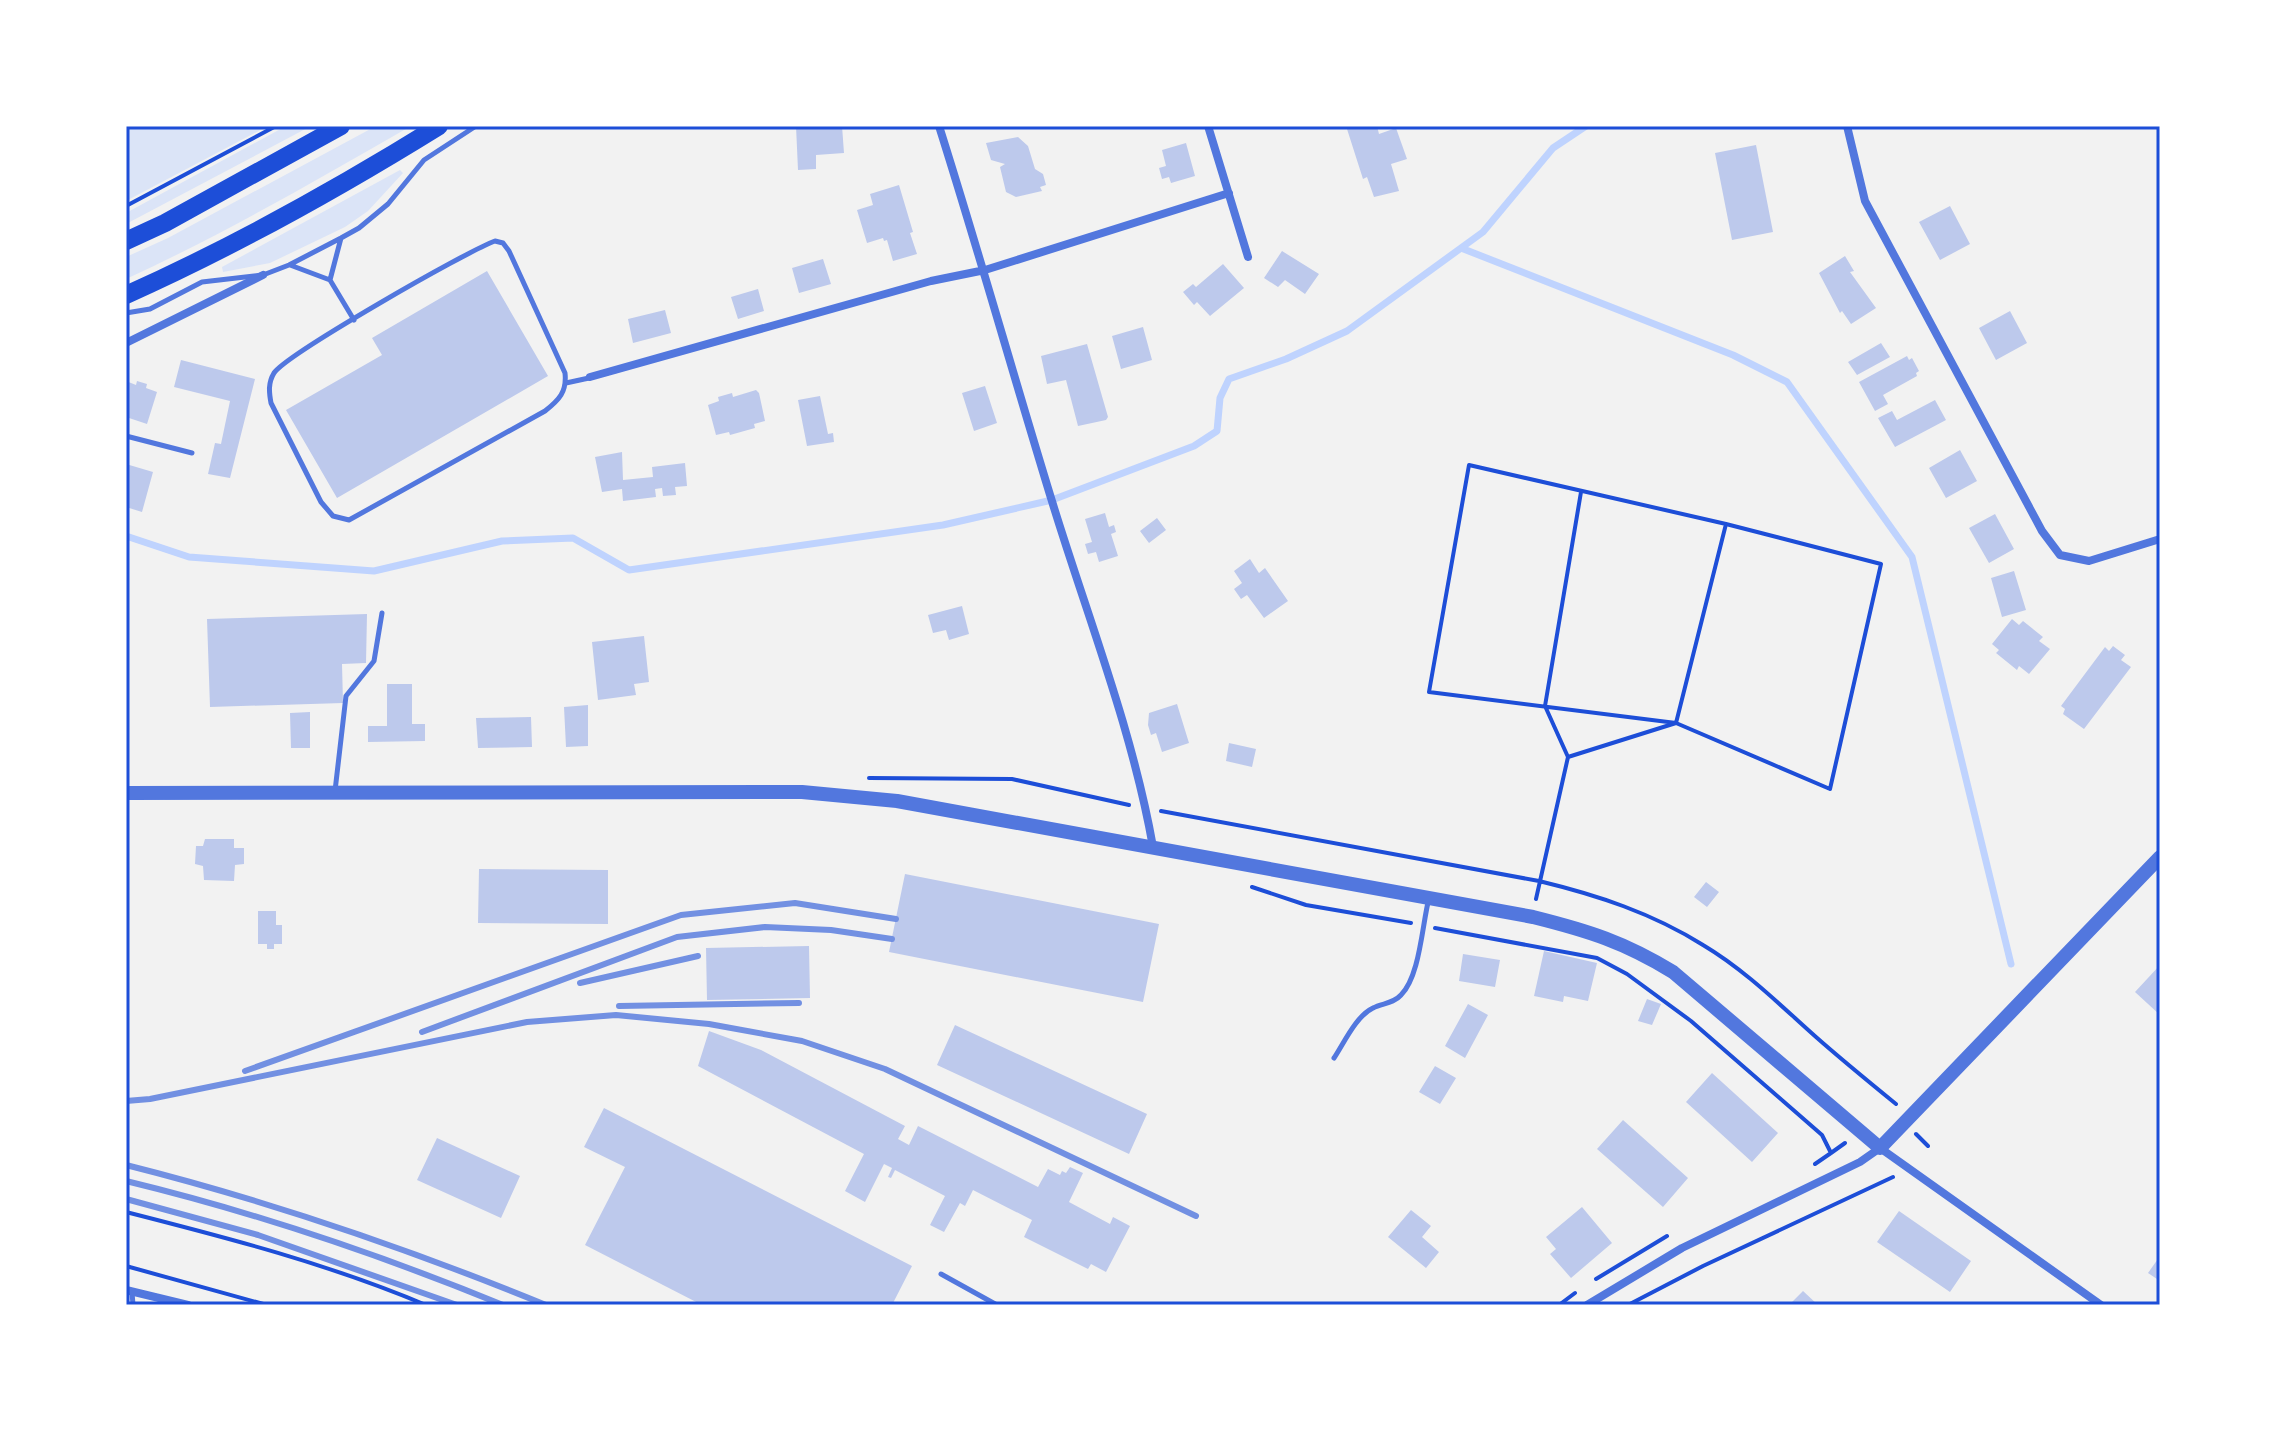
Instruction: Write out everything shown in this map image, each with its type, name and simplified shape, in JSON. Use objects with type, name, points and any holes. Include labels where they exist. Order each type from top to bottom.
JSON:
[{"type":"highway","points":[[126,241],[165,223],[341,126]]},
{"type":"highway","points":[[126,295],[206,257],[439,126]]},
{"type":"street","points":[[939,126],[1052,500],[1094,627],[1146,809],[1153,847]]},
{"type":"street","points":[[1208,126],[1248,257]]},
{"type":"street","points":[[1847,126],[1865,201],[2042,531],[2060,555],[2089,561],[2160,539]]},
{"type":"street","points":[[590,377],[931,281],[985,270],[1229,193]]},
{"type":"street","points":[[126,343],[263,275]]},
{"type":"street","points":[[126,793],[802,792],[897,801],[1533,917],[1598,934],[1642,953],[1673,972],[1908,1170],[2101,1305]]},
{"type":"street","points":[[1587,1305],[1682,1248],[1860,1162],[1880,1148],[2160,857]]},
{"type":"street","points":[[129,1291],[184,1304]]},
{"type":"lane","points":[[126,313],[150,309],[202,282],[263,275],[341,238],[359,228],[388,204],[424,160],[476,126]]},
{"type":"lane","points":[[330,280],[341,238]]},
{"type":"lane","points":[[495,241],[503,243],[565,373],[566,388],[558,401],[545,411],[349,520],[342,520],[321,502],[271,403],[269,387],[273,375],[283,363],[354,320],[485,245],[495,241]]},
{"type":"lane","points":[[289,265],[330,280],[354,320]]},
{"type":"lane","points":[[566,383],[590,377]]},
{"type":"lane","points":[[126,436],[192,453]]},
{"type":"lane","points":[[335,791],[346,696],[374,661],[382,613]]},
{"type":"lane","points":[[1334,1058],[1360,1019],[1372,1008],[1388,1004],[1400,996],[1408,985],[1429,897]]},
{"type":"lane","points":[[941,1274],[997,1305]]},
{"type":"lane","points":[[129,1291],[133,1305]]},
{"type":"path","points":[[126,206],[276,126]]},
{"type":"path","points":[[1469,465],[1582,491],[1881,564],[1830,789],[1676,723],[1429,692],[1469,465]]},
{"type":"path","points":[[1533,917],[1568,757],[1545,706],[1582,491]]},
{"type":"path","points":[[1676,723],[1726,524]]},
{"type":"path","points":[[1568,757],[1676,723]]},
{"type":"path","points":[[1252,887],[1306,905],[1597,958],[1627,974],[1691,1021],[1822,1135],[1831,1153],[1803,1170]]},
{"type":"path","points":[[1628,1305],[1715,1260],[1908,1170]]},
{"type":"path","points":[[126,1212],[266,1248],[426,1305]]},
{"type":"path","points":[[1595,1279],[1671,1234]]},
{"type":"path","points":[[126,1266],[267,1305]]},
{"type":"path","points":[[1559,1305],[1583,1287]]},
{"type":"shaded area","points":[[126,126],[268,126],[126,201]]},
{"type":"shaded area","points":[[286,126],[311,126],[126,224],[126,213]]},
{"type":"shaded area","points":[[376,126],[411,126],[234,225],[126,279],[126,257],[168,238]]},
{"type":"shaded area","points":[[400,170],[403,173],[368,211],[345,227],[270,263],[223,272],[222,267]]},
{"type":"building","points":[[796,126],[842,126],[844,153],[816,155],[816,169],[798,170]]},
{"type":"building","points":[[1377,126],[1379,134],[1396,128],[1407,159],[1391,164],[1399,191],[1374,197],[1367,177],[1363,179],[1347,129]]},
{"type":"building","points":[[1018,137],[1028,146],[1035,169],[1043,174],[1046,185],[1040,187],[1042,191],[1016,197],[1006,192],[1000,167],[1005,164],[991,160],[986,143]]},
{"type":"building","points":[[1186,143],[1195,176],[1171,183],[1169,177],[1162,179],[1159,168],[1166,166],[1162,150]]},
{"type":"building","points":[[1756,145],[1773,232],[1732,240],[1715,153]]},
{"type":"building","points":[[899,185],[917,254],[893,261],[887,240],[883,238],[867,243],[857,210],[873,205],[870,194]]},
{"type":"building","points":[[1950,206],[1970,244],[1940,260],[1919,222]]},
{"type":"building","points":[[1282,251],[1319,274],[1305,294],[1285,280],[1278,287],[1264,278]]},
{"type":"building","points":[[1845,256],[1854,271],[1850,272],[1876,308],[1851,324],[1842,311],[1840,313],[1819,273]]},
{"type":"building","points":[[823,259],[831,284],[799,293],[792,268]]},
{"type":"building","points":[[1223,264],[1244,288],[1210,316],[1197,302],[1194,305],[1183,292],[1193,284],[1196,287]]},
{"type":"building","points":[[487,271],[548,376],[337,498],[286,410],[382,355],[372,338]]},
{"type":"building","points":[[758,289],[764,311],[738,319],[731,297]]},
{"type":"building","points":[[665,310],[671,333],[633,343],[628,319]]},
{"type":"building","points":[[2010,311],[2027,343],[1996,360],[1979,328]]},
{"type":"building","points":[[1143,327],[1152,360],[1121,369],[1112,336]]},
{"type":"building","points":[[1881,343],[1890,357],[1857,375],[1848,362]]},
{"type":"building","points":[[1087,344],[1108,417],[1078,426],[1066,380],[1047,384],[1041,356]]},
{"type":"building","points":[[1907,356],[1909,360],[1912,358],[1919,371],[1917,376],[1883,395],[1888,404],[1875,411],[1859,382]]},
{"type":"building","points":[[181,360],[255,379],[230,478],[208,474],[215,443],[221,444],[230,401],[174,387]]},
{"type":"building","points":[[126,381],[136,385],[137,381],[147,384],[146,388],[157,392],[147,424],[126,417]]},
{"type":"building","points":[[985,386],[997,423],[974,431],[962,393]]},
{"type":"building","points":[[756,390],[765,421],[754,424],[755,428],[730,435],[729,432],[716,435],[708,405],[719,401],[718,397],[732,393],[733,397]]},
{"type":"building","points":[[820,396],[828,434],[833,433],[834,442],[807,446],[798,400]]},
{"type":"building","points":[[1935,400],[1946,420],[1895,447],[1878,418],[1892,411],[1897,420]]},
{"type":"building","points":[[1960,450],[1977,481],[1946,498],[1929,468]]},
{"type":"building","points":[[622,452],[623,480],[653,477],[652,467],[685,463],[687,486],[675,487],[676,495],[663,496],[662,488],[655,489],[656,497],[623,501],[622,489],[602,492],[595,457]]},
{"type":"building","points":[[126,464],[153,472],[142,512],[126,507]]},
{"type":"building","points":[[1105,513],[1109,527],[1114,525],[1116,532],[1111,534],[1118,556],[1099,562],[1096,552],[1088,554],[1085,544],[1092,542],[1085,519]]},
{"type":"building","points":[[1995,514],[2014,549],[1989,563],[1969,528]]},
{"type":"building","points":[[1157,518],[1166,530],[1149,543],[1140,531]]},
{"type":"building","points":[[1250,559],[1259,573],[1265,568],[1288,601],[1264,618],[1247,595],[1241,599],[1234,589],[1242,583],[1234,571]]},
{"type":"building","points":[[2014,571],[2026,610],[2002,617],[1991,578]]},
{"type":"building","points":[[962,606],[969,634],[949,640],[946,630],[933,633],[928,615]]},
{"type":"building","points":[[367,614],[366,663],[342,664],[343,703],[210,707],[207,619]]},
{"type":"building","points":[[2012,619],[2019,625],[2023,621],[2043,637],[2039,641],[2050,649],[2029,674],[2019,666],[2017,670],[1996,653],[1999,650],[1992,644]]},
{"type":"building","points":[[644,636],[649,682],[634,684],[636,695],[598,700],[592,642]]},
{"type":"building","points":[[2113,646],[2125,655],[2121,660],[2131,667],[2084,729],[2063,714],[2065,709],[2061,706],[2105,647],[2109,651]]},
{"type":"building","points":[[387,684],[412,684],[412,724],[425,724],[425,741],[368,742],[368,726],[387,726]]},
{"type":"building","points":[[1177,704],[1189,743],[1162,752],[1156,733],[1151,735],[1149,713]]},
{"type":"building","points":[[588,705],[588,746],[566,747],[564,707]]},
{"type":"building","points":[[310,712],[310,748],[291,748],[290,713]]},
{"type":"building","points":[[531,717],[532,747],[478,748],[476,718]]},
{"type":"building","points":[[1229,743],[1256,749],[1252,767],[1226,761]]},
{"type":"building","points":[[205,839],[234,839],[234,848],[244,848],[244,864],[235,865],[234,881],[204,880],[203,866],[195,864],[196,846],[203,846]]},
{"type":"building","points":[[479,869],[608,870],[608,924],[478,923]]},
{"type":"building","points":[[905,874],[1159,924],[1143,1002],[889,952]]},
{"type":"building","points":[[1706,882],[1719,892],[1707,907],[1694,897]]},
{"type":"building","points":[[258,911],[276,911],[276,925],[282,925],[282,944],[274,944],[274,949],[267,949],[267,944],[258,944]]},
{"type":"building","points":[[809,946],[810,998],[707,1000],[706,948]]},
{"type":"building","points":[[1544,951],[1597,963],[1588,1001],[1564,996],[1563,1002],[1534,996]]},
{"type":"building","points":[[1463,954],[1500,960],[1495,987],[1459,981]]},
{"type":"building","points":[[2160,965],[2160,1015],[2135,992]]},
{"type":"building","points":[[1647,999],[1661,1004],[1652,1025],[1638,1021]]},
{"type":"building","points":[[1468,1004],[1488,1015],[1465,1058],[1445,1046]]},
{"type":"building","points":[[955,1025],[1147,1114],[1129,1154],[937,1065]]},
{"type":"building","points":[[709,1031],[761,1050],[905,1126],[898,1139],[909,1145],[918,1126],[1038,1187],[1048,1169],[1060,1175],[1070,1167],[1083,1173],[1069,1202],[1110,1224],[1113,1217],[1130,1226],[1106,1272],[1091,1264],[1088,1269],[1024,1237],[1032,1220],[973,1190],[965,1206],[960,1203],[944,1232],[930,1225],[945,1196],[895,1170],[891,1178],[888,1177],[892,1168],[884,1164],[865,1202],[845,1191],[864,1154],[698,1066]]},
{"type":"building","points":[[1435,1066],[1456,1078],[1440,1104],[1419,1092]]},
{"type":"building","points":[[1712,1073],[1778,1133],[1752,1162],[1686,1102]]},
{"type":"building","points":[[604,1108],[912,1266],[892,1305],[702,1305],[585,1245],[625,1167],[584,1147]]},
{"type":"building","points":[[1623,1120],[1688,1178],[1663,1207],[1597,1149]]},
{"type":"building","points":[[437,1138],[520,1176],[501,1218],[417,1180]]},
{"type":"building","points":[[1582,1207],[1612,1243],[1571,1278],[1550,1254],[1556,1249],[1546,1237]]},
{"type":"building","points":[[1411,1210],[1431,1226],[1422,1237],[1439,1252],[1426,1268],[1388,1237]]},
{"type":"building","points":[[1899,1211],[1971,1261],[1950,1292],[1877,1242]]},
{"type":"building","points":[[2160,1256],[2160,1281],[2148,1273]]},
{"type":"building","points":[[1803,1291],[1818,1305],[1789,1305]]},
{"type":"waterway","points":[[126,536],[189,557],[374,571],[502,541],[573,538],[629,570],[943,525],[1052,500],[1194,446],[1217,431],[1220,398],[1229,379],[1286,359],[1347,331],[1483,232],[1553,148],[1586,126]]},
{"type":"waterway","points":[[1461,248],[1733,355],[1787,382],[1912,557],[2011,964]]},
{"type":"railway","points":[[245,1071],[681,915],[795,903],[896,919]]},
{"type":"railway","points":[[422,1032],[677,937],[765,927],[831,930],[892,939]]},
{"type":"railway","points":[[580,983],[698,956]]},
{"type":"railway","points":[[619,1006],[799,1003]]},
{"type":"railway","points":[[126,1101],[150,1099],[527,1022],[616,1015],[709,1024],[802,1041],[885,1069],[1196,1216]]},
{"type":"railway","points":[[126,1165],[233,1194],[338,1228],[546,1305]]},
{"type":"railway","points":[[126,1181],[222,1206],[317,1236],[503,1305]]},
{"type":"railway","points":[[126,1199],[258,1235],[457,1305]]}]
